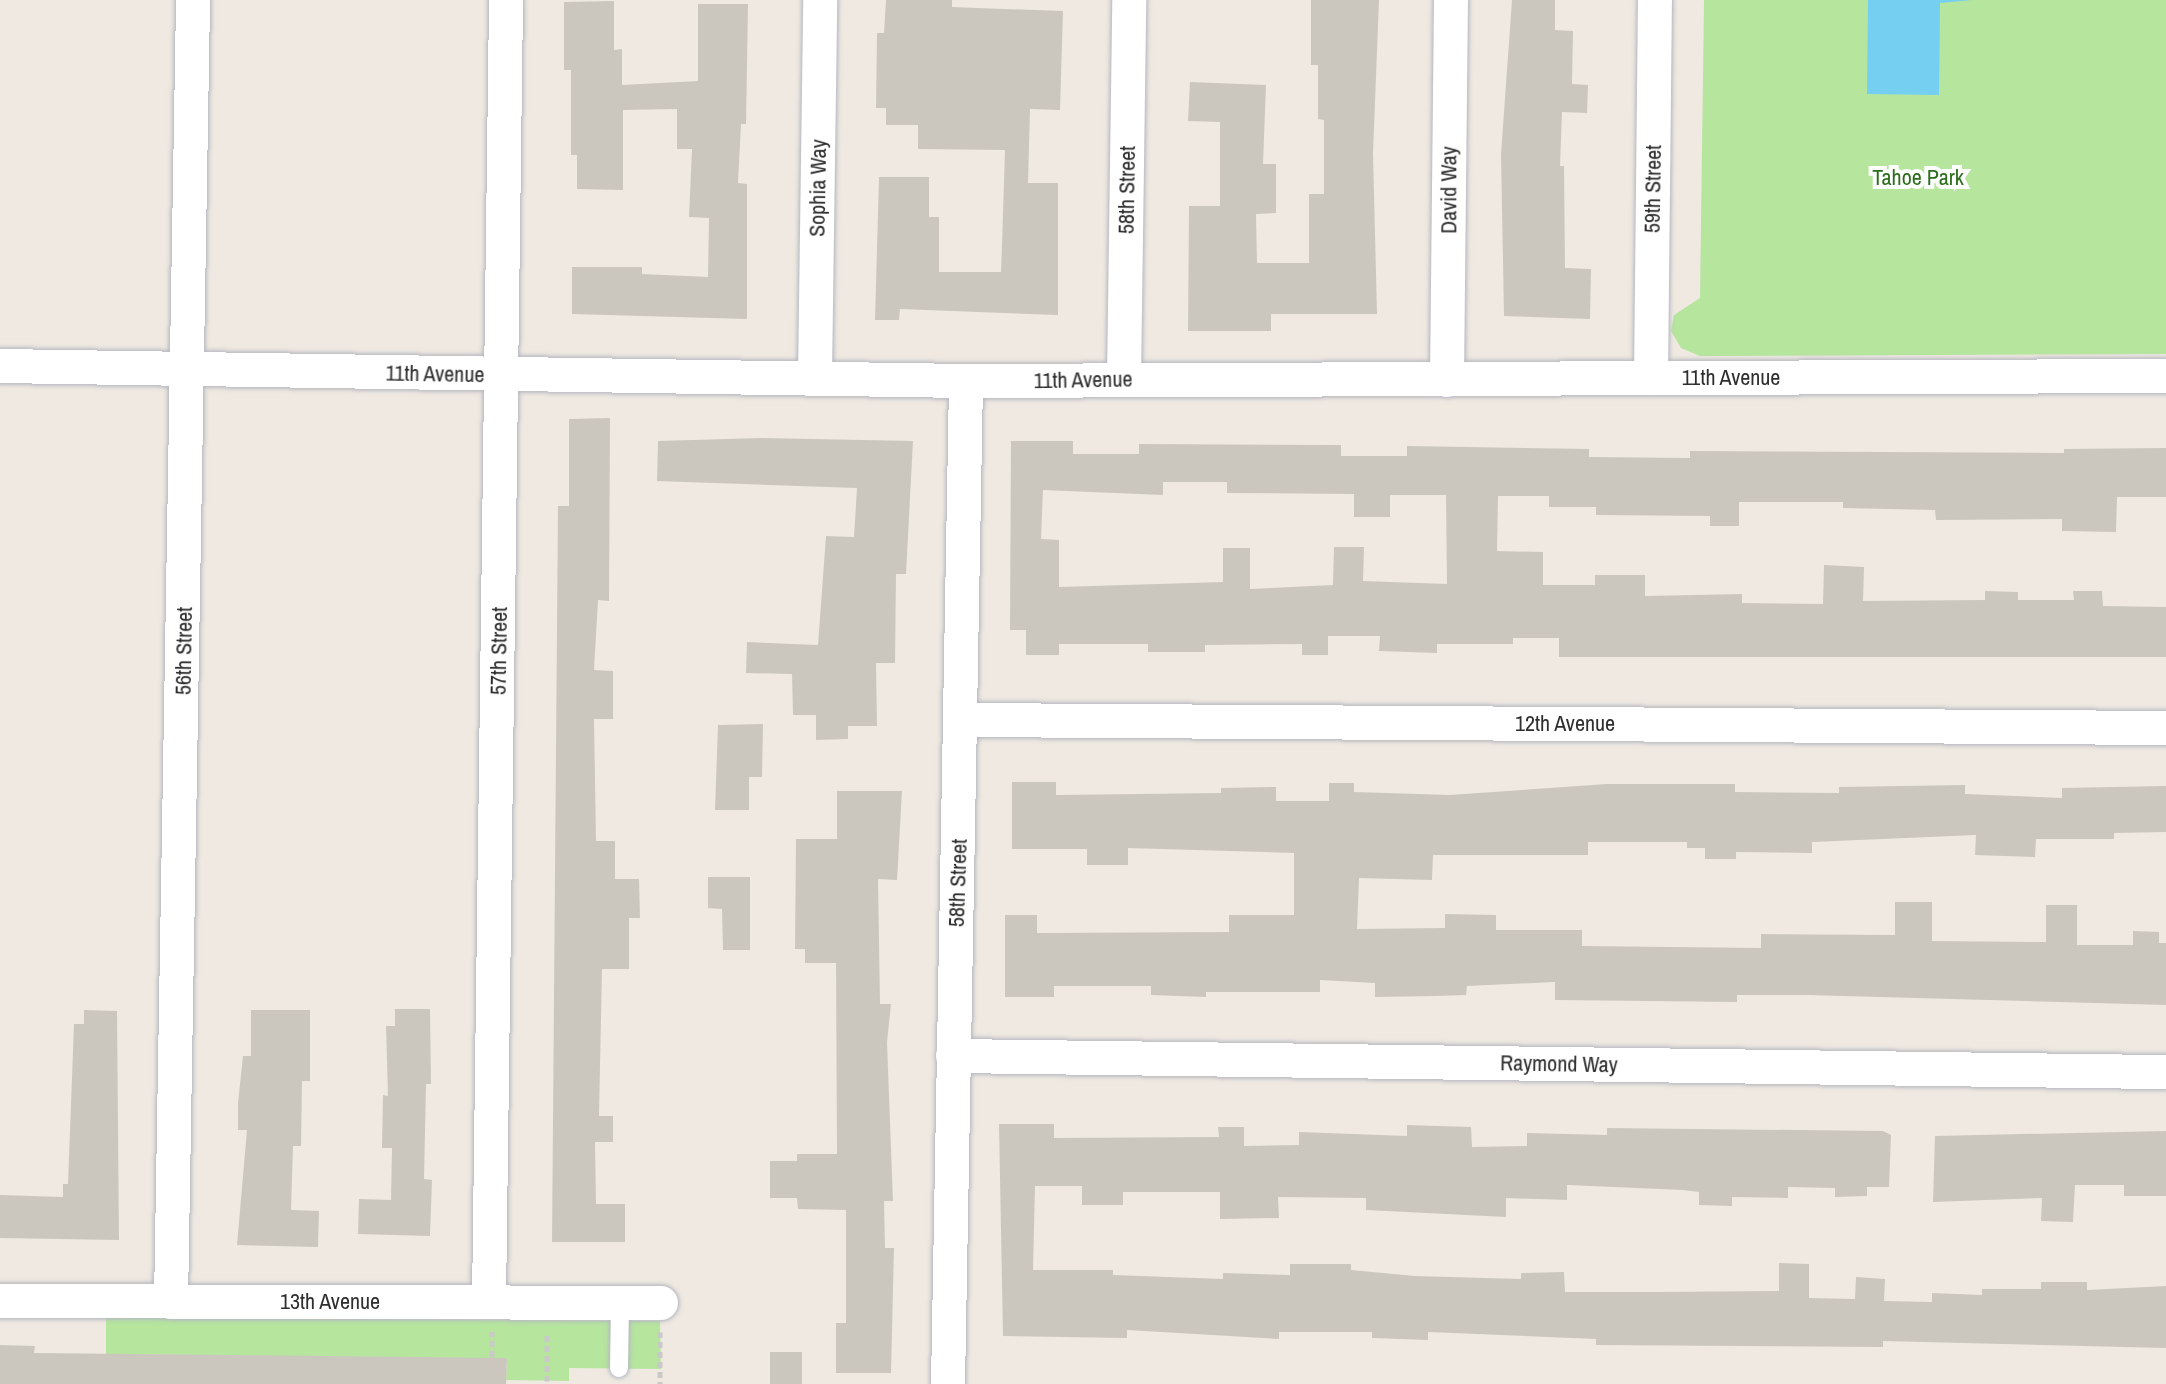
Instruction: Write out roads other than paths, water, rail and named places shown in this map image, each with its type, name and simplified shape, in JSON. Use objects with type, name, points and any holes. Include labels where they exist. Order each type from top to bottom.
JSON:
[{"type":"street","name":"56th Street","points":[[171,1302],[193,0]]},
{"type":"street","name":"57th Street","points":[[490,1311],[504,375],[506,0]]},
{"type":"street","name":"Sophia Way","points":[[815,376],[820,0]]},
{"type":"street","name":"58th Street","points":[[1124,379],[1129,0]]},
{"type":"street","name":"David Way","points":[[1447,380],[1451,0]]},
{"type":"street","name":"59th Street","points":[[1651,378],[1655,0]]},
{"type":"street","name":"11th Avenue","points":[[0,366],[504,375],[815,376],[966,381],[2166,376]]},
{"type":"street","name":"58th Street","points":[[948,1384],[953,1056],[964,720],[966,381]]},
{"type":"street","name":"12th Avenue","points":[[964,720],[2166,728]]},
{"type":"street","name":"Raymond Way","points":[[953,1056],[2166,1072]]},
{"type":"street","name":"13th Avenue","points":[[0,1301],[171,1302],[490,1311],[661,1303]]},
{"type":"lane","points":[[619,1368],[620,1303]]},
{"type":"water","points":[[1868,0],[1972,0],[1940,3],[1939,95],[1867,94]]},
{"type":"park label","name":"Tahoe Park","points":[[1918,178]]}]
